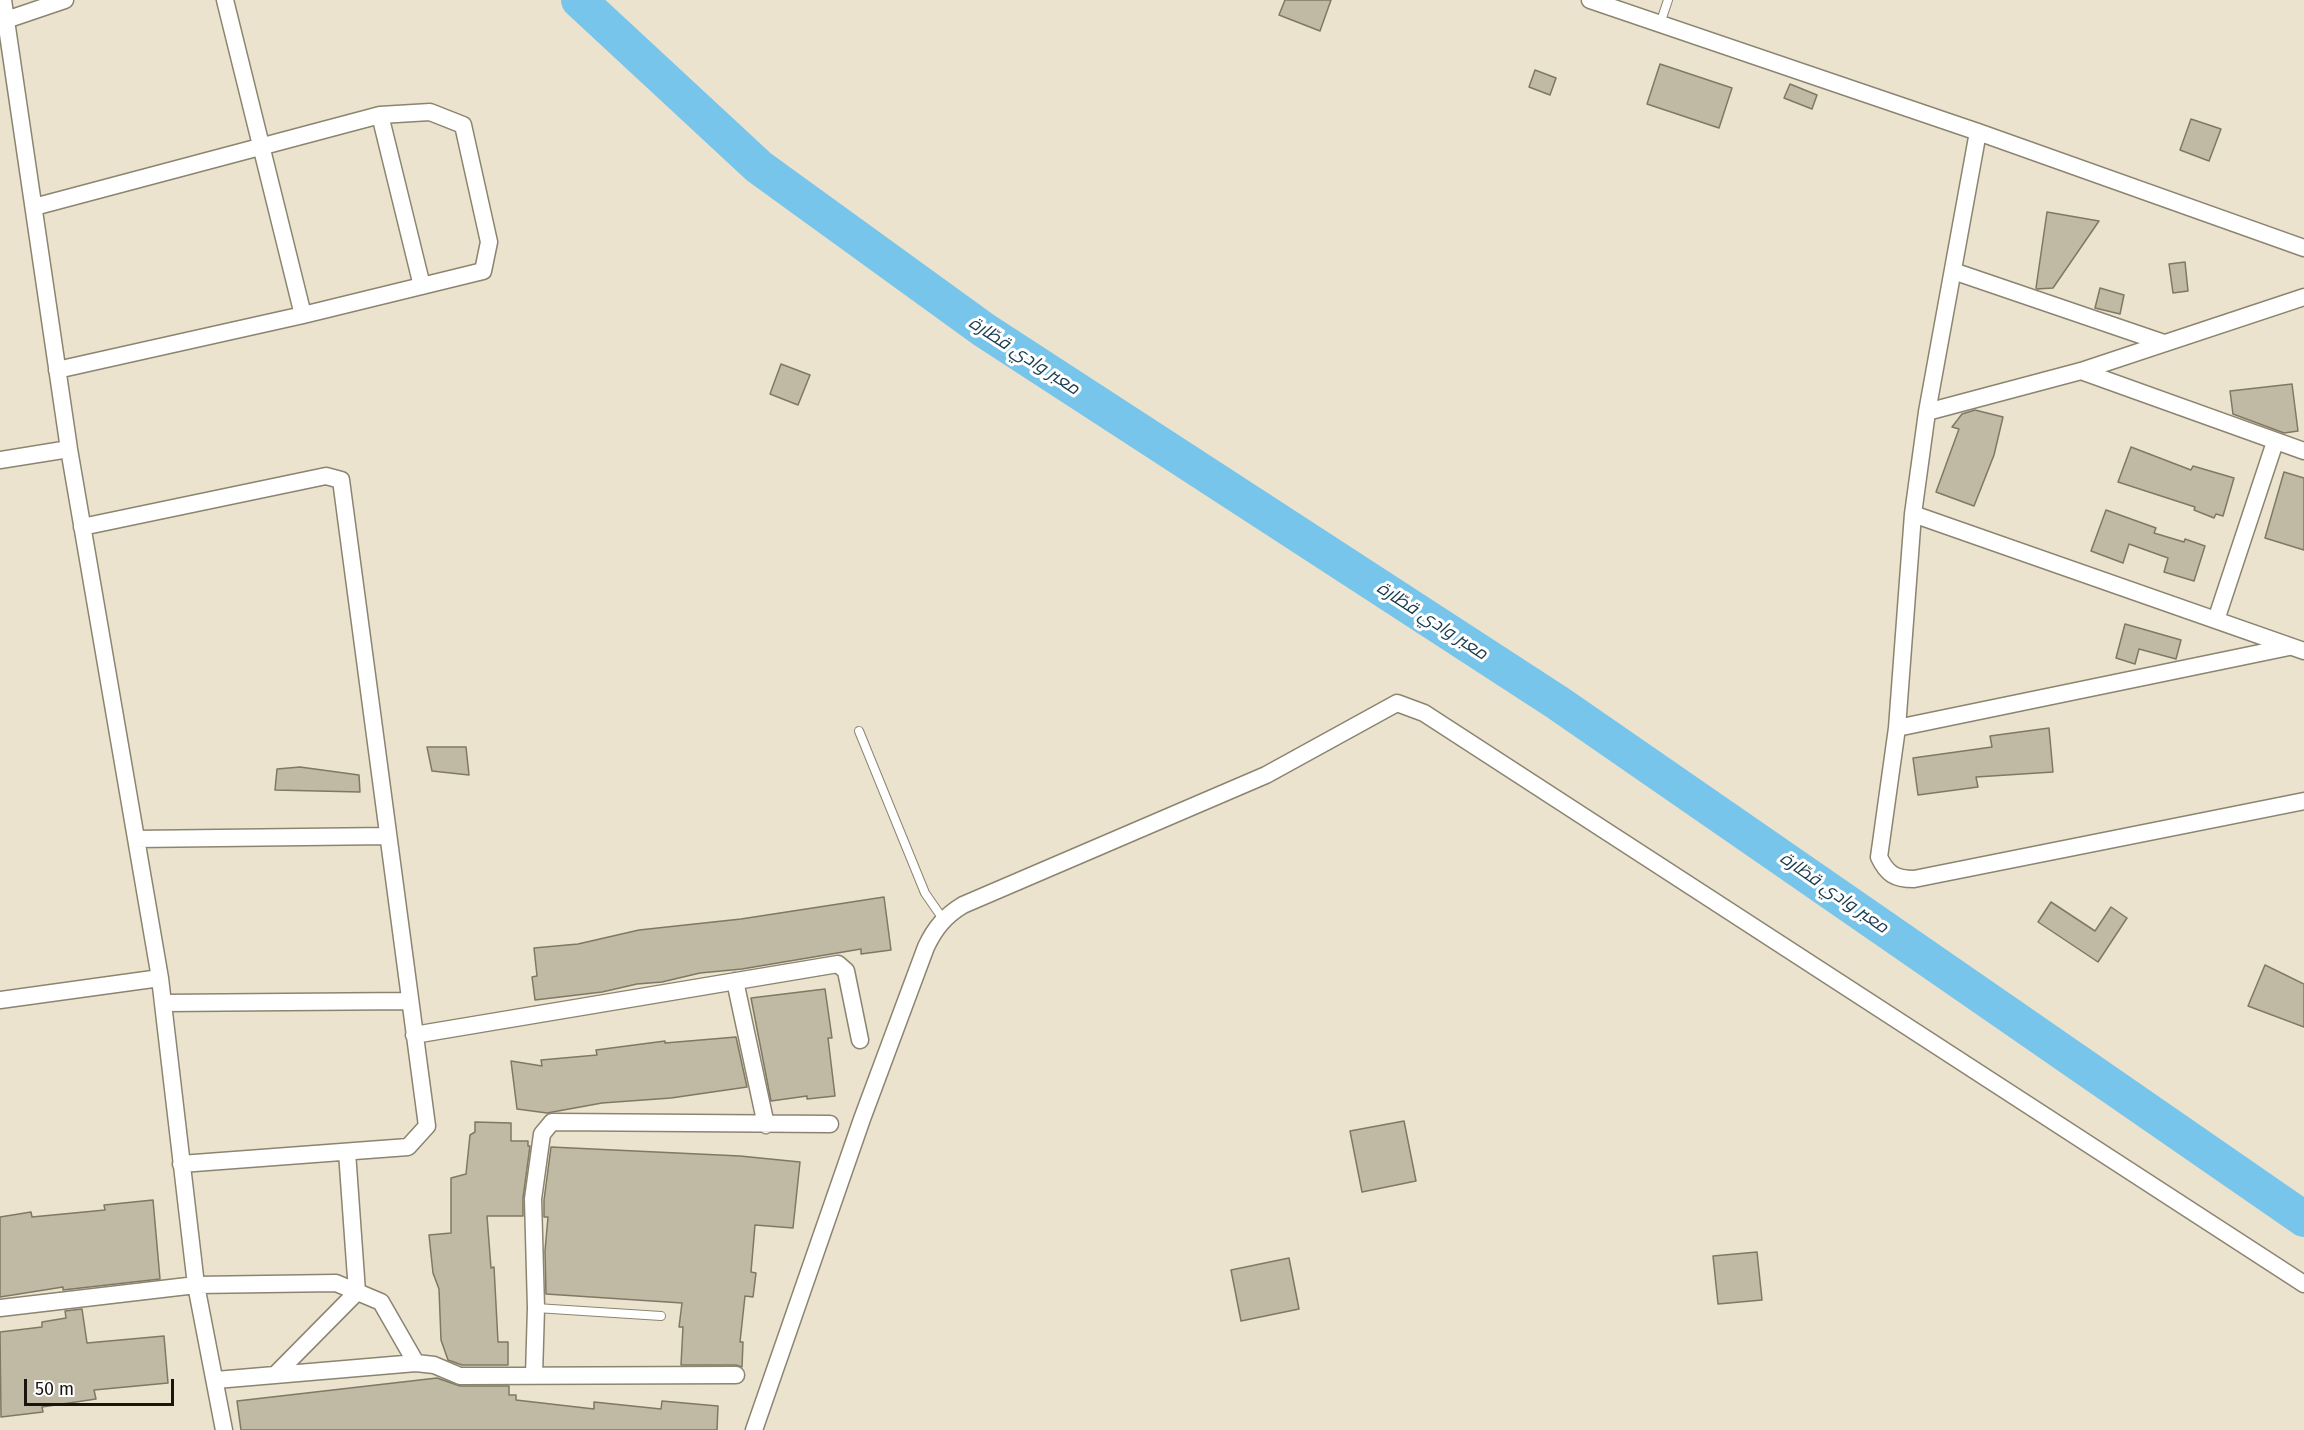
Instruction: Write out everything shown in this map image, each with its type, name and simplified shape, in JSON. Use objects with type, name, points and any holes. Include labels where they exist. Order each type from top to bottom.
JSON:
[{"type":"street","points":[[3,0],[69,449],[160,978],[196,1285],[224,1430]]},
{"type":"street","points":[[6,20],[65,0]]},
{"type":"street","points":[[225,0],[303,315]]},
{"type":"street","points":[[1590,0],[1978,132],[2304,248]]},
{"type":"street","points":[[34,207],[380,115],[430,112],[463,125],[489,242],[483,271],[303,315],[57,370]]},
{"type":"street","points":[[380,115],[422,286]]},
{"type":"street","points":[[1978,132],[1927,412],[1913,514],[1897,728],[1879,857],[1891,876],[1914,879],[2304,801]]},
{"type":"street","points":[[1953,271],[2164,343]]},
{"type":"street","points":[[1927,412],[2081,371],[2304,297]]},
{"type":"street","points":[[2081,371],[2304,451]]},
{"type":"street","points":[[2216,620],[2275,442]]},
{"type":"street","points":[[0,460],[69,449]]},
{"type":"street","points":[[82,527],[326,476],[341,480],[427,1126],[408,1147],[181,1164]]},
{"type":"street","points":[[1913,514],[2298,649]]},
{"type":"street","points":[[1897,728],[2298,649]]},
{"type":"street","points":[[754,1430],[870,1097],[926,947],[934,930],[943,919],[963,905],[1266,775],[1397,703],[1424,713],[2304,1284]]},
{"type":"street","points":[[136,839],[388,836]]},
{"type":"street","points":[[414,1035],[838,964],[846,970],[860,1040]]},
{"type":"street","points":[[0,1000],[160,978]]},
{"type":"street","points":[[735,981],[766,1125]]},
{"type":"street","points":[[163,1003],[410,1001]]},
{"type":"street","points":[[534,1376],[536,1308],[533,1199],[542,1134],[552,1122],[830,1124]]},
{"type":"street","points":[[275,1375],[357,1292],[347,1152]]},
{"type":"street","points":[[0,1308],[196,1285],[336,1283],[381,1302],[416,1363]]},
{"type":"street","points":[[216,1380],[416,1363],[434,1365],[460,1376],[736,1375]]},
{"type":"lane","points":[[1660,24],[1668,0]]},
{"type":"lane","points":[[859,731],[925,893],[943,919]]},
{"type":"lane","points":[[536,1308],[661,1316]]},
{"type":"building","points":[[1285,0],[1331,0],[1320,31],[1279,15]]},
{"type":"building","points":[[1660,64],[1732,88],[1719,128],[1647,104]]},
{"type":"building","points":[[1535,70],[1556,78],[1550,95],[1529,87]]},
{"type":"building","points":[[1790,84],[1817,95],[1812,109],[1784,98]]},
{"type":"building","points":[[2191,119],[2221,129],[2209,161],[2180,150]]},
{"type":"building","points":[[2047,212],[2099,221],[2053,288],[2037,289],[2036,288]]},
{"type":"building","points":[[2185,262],[2188,291],[2173,293],[2169,264]]},
{"type":"building","points":[[2100,288],[2124,295],[2120,314],[2095,308]]},
{"type":"building","points":[[781,364],[810,375],[798,405],[770,394]]},
{"type":"building","points":[[2292,384],[2298,431],[2284,433],[2233,414],[2230,391]]},
{"type":"building","points":[[1975,410],[2003,417],[1994,455],[1974,506],[1936,492],[1959,429],[1952,427],[1962,414]]},
{"type":"building","points":[[2131,447],[2191,470],[2193,466],[2234,478],[2223,516],[2216,514],[2214,518],[2194,510],[2195,507],[2118,482]]},
{"type":"building","points":[[2284,472],[2304,478],[2304,550],[2265,538]]},
{"type":"building","points":[[2106,510],[2156,528],[2154,533],[2184,542],[2185,539],[2205,546],[2194,581],[2164,572],[2168,558],[2129,544],[2123,563],[2091,551]]},
{"type":"building","points":[[2125,624],[2181,640],[2176,659],[2139,649],[2135,664],[2116,658]]},
{"type":"building","points":[[2049,728],[2053,772],[1976,777],[1978,787],[1918,795],[1913,758],[1992,747],[1990,736]]},
{"type":"building","points":[[427,747],[466,747],[469,775],[432,771]]},
{"type":"building","points":[[300,767],[359,775],[360,792],[275,790],[277,769]]},
{"type":"building","points":[[884,897],[891,950],[861,954],[861,949],[742,969],[700,973],[602,992],[535,1000],[532,977],[537,976],[534,948],[578,944],[639,930],[741,919]]},
{"type":"building","points":[[2051,902],[2095,931],[2111,907],[2127,918],[2098,962],[2038,922]]},
{"type":"building","points":[[2265,965],[2304,984],[2304,1027],[2248,1006]]},
{"type":"building","points":[[825,989],[832,1038],[828,1038],[835,1096],[807,1099],[807,1096],[771,1101],[751,998]]},
{"type":"building","points":[[736,1037],[747,1087],[671,1098],[602,1103],[547,1113],[517,1109],[511,1061],[542,1066],[541,1060],[597,1055],[596,1050],[665,1041],[665,1043]]},
{"type":"building","points":[[1404,1121],[1416,1181],[1362,1192],[1350,1131]]},
{"type":"building","points":[[475,1122],[511,1123],[511,1141],[528,1141],[528,1146],[530,1146],[523,1216],[487,1216],[491,1268],[494,1267],[498,1342],[508,1342],[508,1365],[462,1365],[448,1360],[441,1340],[439,1289],[433,1273],[429,1235],[451,1233],[451,1178],[466,1174],[470,1135],[475,1132]]},
{"type":"building","points":[[551,1147],[740,1156],[800,1162],[793,1228],[755,1225],[751,1272],[756,1273],[753,1297],[745,1296],[740,1342],[743,1342],[742,1367],[736,1365],[681,1365],[683,1327],[679,1327],[682,1303],[546,1294],[545,1251],[548,1217],[544,1217],[544,1200]]},
{"type":"building","points":[[153,1200],[160,1279],[63,1290],[63,1287],[0,1297],[0,1217],[31,1212],[32,1217],[105,1210],[104,1205]]},
{"type":"building","points":[[1757,1252],[1762,1300],[1718,1304],[1713,1256]]},
{"type":"building","points":[[1289,1258],[1299,1309],[1241,1321],[1231,1270]]},
{"type":"building","points":[[82,1309],[87,1343],[164,1336],[168,1383],[94,1390],[96,1399],[42,1407],[43,1412],[1,1417],[0,1332],[42,1327],[42,1322],[66,1318],[65,1311]]},
{"type":"building","points":[[437,1378],[460,1386],[509,1386],[509,1395],[516,1395],[516,1400],[594,1409],[594,1402],[661,1409],[662,1401],[718,1406],[717,1430],[241,1430],[237,1401]]},
{"type":"waterway","name":"معبر وادي قطّارة","points":[[579,0],[759,167],[984,330],[1558,703],[2304,1219]]}]
